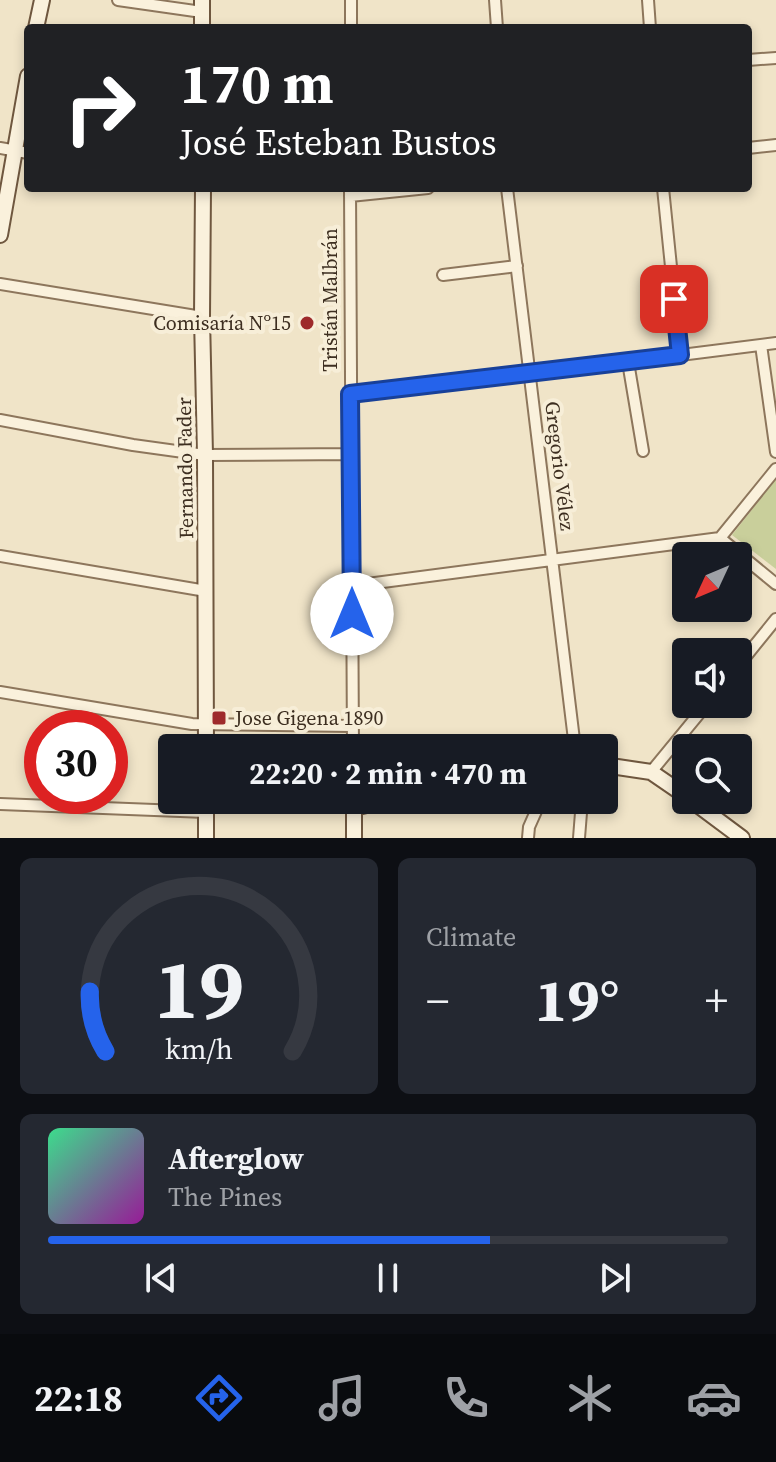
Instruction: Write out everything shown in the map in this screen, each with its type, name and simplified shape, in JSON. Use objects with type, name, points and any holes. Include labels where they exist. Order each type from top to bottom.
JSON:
[{"type":"main road","points":[[37,24],[42,0]]},
{"type":"main road","points":[[0,235],[24,97]]},
{"type":"main road","name":"Fernando Fader","points":[[203,192],[206,734]]},
{"type":"main road","points":[[618,767],[651,772],[672,786]]},
{"type":"main road","points":[[206,814],[206,838]]},
{"type":"main road","points":[[354,814],[354,838]]},
{"type":"main road","points":[[710,814],[742,838]]},
{"type":"street","points":[[118,0],[202,6]]},
{"type":"street","points":[[351,0],[351,24]]},
{"type":"street","points":[[495,0],[497,24]]},
{"type":"street","points":[[648,0],[650,24]]},
{"type":"street","points":[[752,60],[776,58]]},
{"type":"street","points":[[752,148],[776,145]]},
{"type":"street","name":"Tristán Malbrán","points":[[350,192],[352,734]]},
{"type":"street","name":"Gregorio Vélez","points":[[508,192],[573,734]]},
{"type":"street","points":[[663,192],[680,355]]},
{"type":"street","points":[[443,275],[517,266]]},
{"type":"street","points":[[0,284],[202,317]]},
{"type":"street","points":[[350,394],[776,343]]},
{"type":"street","points":[[761,345],[776,452]]},
{"type":"street","points":[[628,362],[643,451]]},
{"type":"street","points":[[0,420],[205,455],[351,454]]},
{"type":"street","points":[[352,586],[720,538],[776,469]]},
{"type":"street","points":[[720,538],[776,584]]},
{"type":"street","points":[[0,556],[206,591]]},
{"type":"street","points":[[752,649],[776,619]]},
{"type":"street","points":[[0,692],[192,724],[352,726]]},
{"type":"street","points":[[651,772],[695,718]]},
{"type":"street","points":[[0,804],[158,806]]},
{"type":"street","points":[[528,838],[535,814]]},
{"type":"street","points":[[579,838],[581,814]]},
{"type":"green space","points":[[776,479],[776,569],[752,550],[752,542],[741,542],[732,535]]},
{"type":"place","name":"Comisaría Nº15","points":[[307,323]]},
{"type":"place","name":"Jose Gigena 1890","points":[[219,718]]},
{"type":"route","points":[[352,614],[350,394],[680,355],[674,299]]}]
